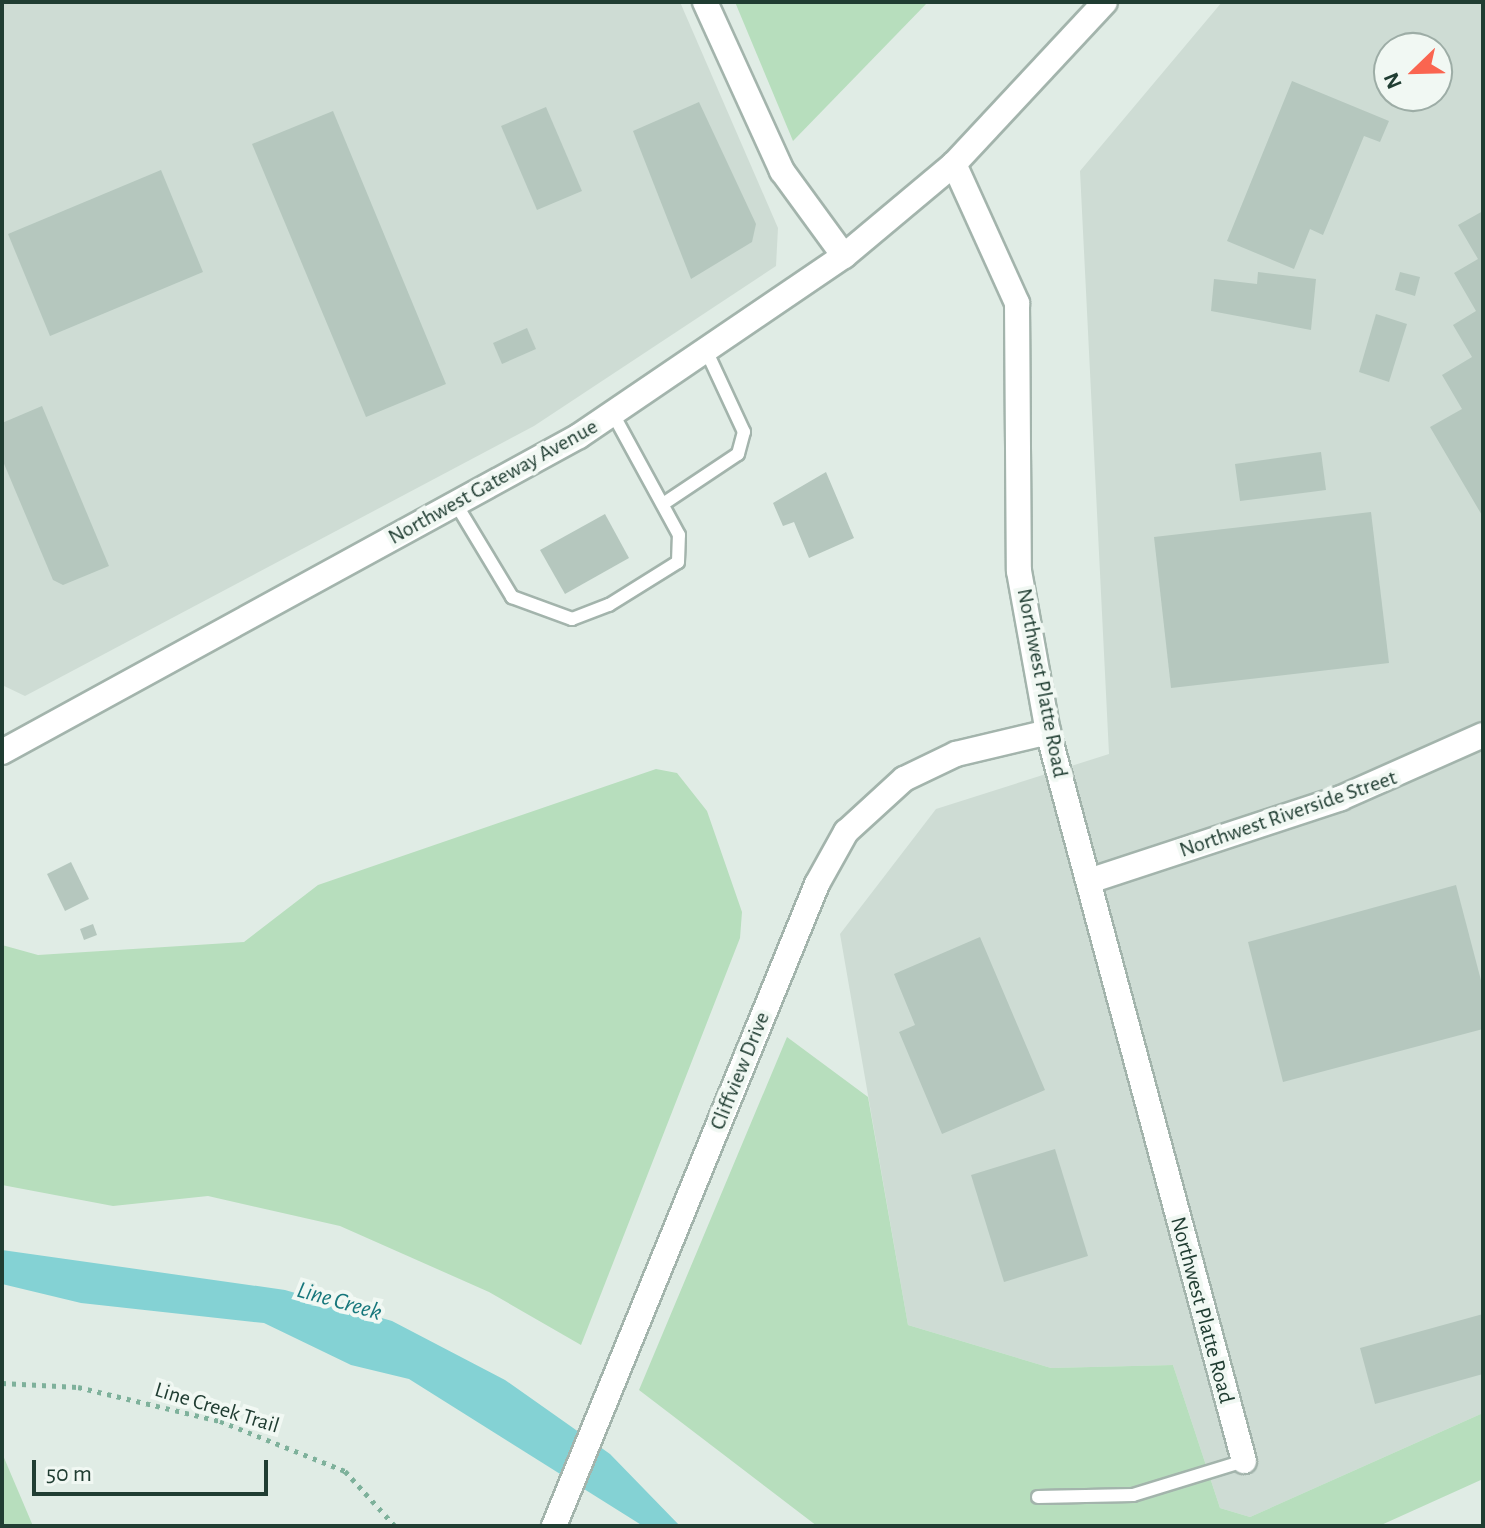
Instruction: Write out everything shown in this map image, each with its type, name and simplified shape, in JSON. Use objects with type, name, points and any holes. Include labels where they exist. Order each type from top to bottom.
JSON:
[{"type":"street","points":[[705,2],[782,171],[844,256]]},
{"type":"street","points":[[954,164],[1105,2]]},
{"type":"street","name":"Northwest Gateway Avenue","points":[[2,752],[456,504],[613,414],[844,256],[954,164]]},
{"type":"street","name":"Northwest Platte Road","points":[[954,164],[1017,303],[1019,571],[1048,732],[1244,1461]]},
{"type":"street","name":"Cliffview Drive","points":[[554,1526],[817,884],[846,832],[904,779],[956,754],[1048,732]]},
{"type":"street","name":"Northwest Riverside Street","points":[[1089,881],[1341,798],[1483,735]]},
{"type":"lane","points":[[663,504],[738,454],[744,432],[706,350]]},
{"type":"lane","points":[[456,504],[512,597],[572,619],[678,562],[679,535],[613,414]]},
{"type":"lane","points":[[1038,1497],[1133,1495],[1244,1461]]},
{"type":"path","name":"Line Creek Trail","points":[[2,1383],[78,1387],[248,1431],[345,1471],[395,1526]]},
{"type":"shaded area","points":[[2,2],[680,2],[778,228],[776,266],[534,426],[25,696],[2,685]]},
{"type":"shaded area","points":[[1222,2],[1483,2],[1483,1413],[1250,1517],[1220,1508],[1173,1365],[1051,1368],[908,1325],[840,934],[936,809],[1109,754],[1080,171]]},
{"type":"green space","points":[[735,2],[928,2],[793,141]]},
{"type":"green space","points":[[656,769],[677,773],[707,811],[742,912],[740,938],[581,1345],[489,1292],[340,1226],[208,1196],[113,1206],[2,1185],[2,945],[38,955],[244,942],[318,885]]},
{"type":"green space","points":[[787,1037],[868,1097],[908,1325],[1051,1368],[1173,1365],[1220,1508],[1250,1517],[1483,1413],[1483,1479],[1379,1526],[817,1526],[639,1390]]},
{"type":"green space","points":[[2,1453],[33,1526],[2,1526]]},
{"type":"water","points":[[2,1250],[285,1290],[392,1321],[505,1380],[610,1454],[680,1526],[643,1526],[409,1379],[351,1365],[264,1323],[81,1303],[2,1284]]},
{"type":"building","points":[[1292,81],[1389,121],[1380,142],[1364,136],[1323,235],[1310,229],[1294,269],[1227,241]]},
{"type":"building","points":[[699,102],[756,224],[752,242],[691,279],[633,131]]},
{"type":"building","points":[[546,107],[582,191],[537,210],[501,126]]},
{"type":"building","points":[[333,111],[446,384],[366,417],[252,144]]},
{"type":"building","points":[[161,170],[203,272],[50,336],[8,234]]},
{"type":"building","points":[[1483,211],[1483,517],[1430,427],[1462,409],[1442,375],[1472,357],[1453,325],[1476,311],[1454,273],[1478,259],[1458,225]]},
{"type":"building","points":[[1258,272],[1316,279],[1311,330],[1211,311],[1214,279],[1257,284]]},
{"type":"building","points":[[1400,272],[1420,277],[1415,296],[1395,290]]},
{"type":"building","points":[[1376,314],[1407,324],[1389,382],[1359,372]]},
{"type":"building","points":[[527,328],[536,349],[502,364],[493,343]]},
{"type":"building","points":[[42,406],[109,566],[63,585],[53,580],[2,459],[2,423]]},
{"type":"building","points":[[1321,452],[1326,490],[1240,501],[1235,464]]},
{"type":"building","points":[[826,472],[854,538],[809,558],[794,522],[783,526],[773,503]]},
{"type":"building","points":[[1371,512],[1389,663],[1171,688],[1154,537]]},
{"type":"building","points":[[605,514],[629,558],[565,594],[540,550]]},
{"type":"building","points":[[71,862],[89,899],[65,911],[47,874]]},
{"type":"building","points":[[1456,885],[1483,988],[1483,1029],[1283,1082],[1248,942]]},
{"type":"building","points":[[93,924],[97,935],[84,940],[80,929]]},
{"type":"building","points":[[980,937],[1045,1090],[942,1134],[899,1032],[915,1025],[894,974]]},
{"type":"building","points":[[1055,1149],[1088,1256],[1004,1282],[971,1175]]},
{"type":"building","points":[[1483,1314],[1483,1374],[1375,1404],[1360,1348]]},
{"type":"water label","name":"Line Creek","points":[[339,1302]]}]
